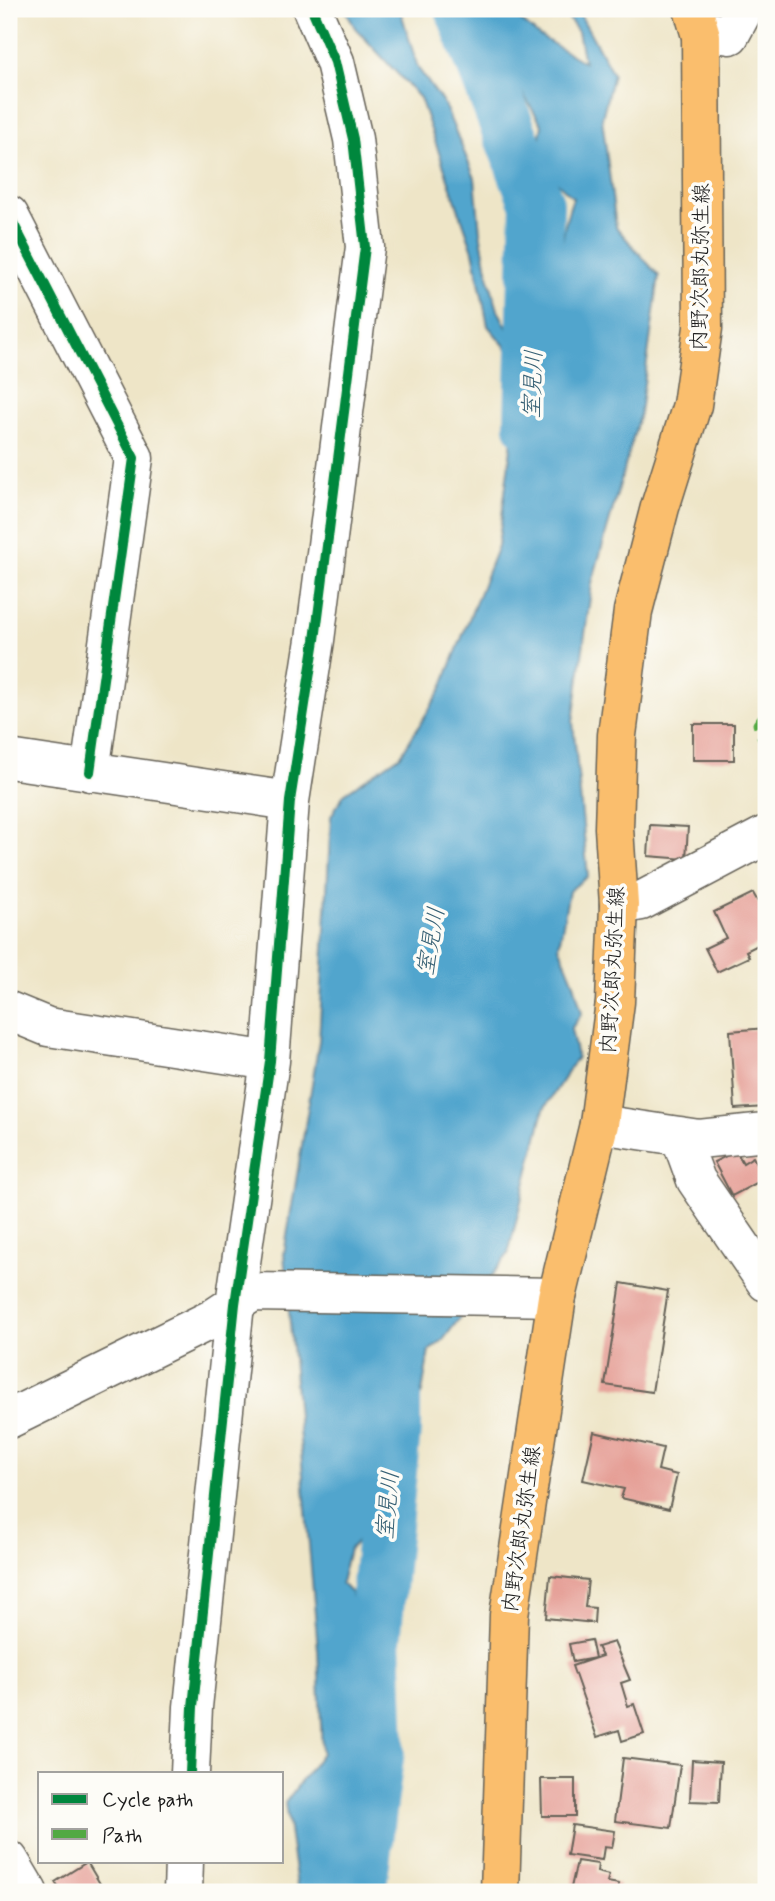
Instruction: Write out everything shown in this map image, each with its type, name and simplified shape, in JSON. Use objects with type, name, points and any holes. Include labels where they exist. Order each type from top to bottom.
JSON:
[{"type":"main road","name":"内野次郎丸弥生線","points":[[500,1892],[509,1615],[546,1298],[599,1124],[615,1002],[620,905],[614,828],[617,735],[633,611],[660,507],[692,405],[702,328],[697,22]]},
{"type":"street","points":[[190,1772],[270,1061],[290,801],[315,640],[365,247],[353,139],[335,62],[312,9]]},
{"type":"street","points":[[697,22],[710,32],[730,35],[744,9]]},
{"type":"street","points":[[9,215],[134,458],[90,772]]},
{"type":"street","points":[[9,759],[290,801]]},
{"type":"street","points":[[620,905],[641,901],[766,835]]},
{"type":"street","points":[[9,1011],[48,1027],[270,1061]]},
{"type":"street","points":[[599,1124],[699,1139],[766,1132]]},
{"type":"street","points":[[680,1136],[696,1180],[766,1282]]},
{"type":"street","points":[[9,1419],[212,1319],[244,1298],[546,1298]]},
{"type":"street","points":[[9,1860],[28,1892]]},
{"type":"street","points":[[183,1892],[184,1862]]},
{"type":"water","points":[[345,9],[400,9],[418,68],[444,104],[475,178],[480,232],[498,310],[519,351],[545,352],[554,314],[563,236],[573,198],[549,174],[540,159],[542,125],[521,91],[501,76],[493,52],[461,9],[507,9],[538,35],[584,62],[578,32],[562,9],[577,9],[613,74],[602,118],[616,227],[659,276],[640,413],[592,583],[573,722],[588,876],[569,891],[559,946],[574,983],[582,1013],[571,1029],[577,1057],[544,1109],[508,1254],[443,1340],[429,1351],[422,1393],[402,1435],[371,1483],[372,1499],[368,1518],[360,1537],[349,1549],[341,1583],[351,1593],[364,1662],[370,1724],[367,1753],[353,1805],[346,1892],[298,1892],[285,1803],[322,1753],[318,1650],[284,1254],[319,1041],[331,816],[344,794],[401,755],[441,690],[498,546],[516,409],[509,351],[488,326],[473,251],[420,98],[355,28]]},
{"type":"building","points":[[693,724],[734,724],[734,760],[693,760]]},
{"type":"building","points":[[650,825],[688,827],[686,859],[648,856]]},
{"type":"building","points":[[753,893],[766,916],[766,941],[746,951],[749,957],[717,972],[705,948],[726,938],[714,912]]},
{"type":"building","points":[[766,1028],[766,1107],[735,1109],[730,1031]]},
{"type":"building","points":[[736,1151],[743,1163],[753,1157],[764,1179],[732,1196],[714,1162]]},
{"type":"building","points":[[621,1283],[668,1291],[652,1392],[605,1385]]},
{"type":"building","points":[[594,1432],[663,1448],[658,1470],[677,1475],[669,1509],[621,1498],[624,1489],[583,1480]]},
{"type":"building","points":[[550,1576],[588,1580],[585,1607],[595,1608],[594,1623],[546,1618]]},
{"type":"building","points":[[591,1640],[595,1658],[573,1662],[569,1644]]},
{"type":"building","points":[[614,1642],[630,1680],[621,1683],[628,1706],[634,1704],[644,1734],[622,1741],[619,1730],[597,1737],[572,1666],[602,1656],[597,1647]]},
{"type":"building","points":[[623,1758],[680,1765],[671,1828],[615,1821]]},
{"type":"building","points":[[692,1760],[721,1762],[719,1802],[690,1801]]},
{"type":"building","points":[[541,1779],[575,1779],[575,1816],[542,1816]]},
{"type":"building","points":[[572,1825],[615,1831],[612,1848],[604,1847],[602,1860],[567,1855]]},
{"type":"building","points":[[577,1861],[598,1864],[597,1872],[609,1875],[607,1882],[619,1884],[617,1892],[570,1892]]},
{"type":"building","points":[[87,1862],[105,1892],[61,1892],[55,1882]]},
{"type":"waterway","name":"室見川","points":[[462,9],[537,204],[531,425]]},
{"type":"waterway","name":"室見川","points":[[359,1892],[378,1749],[374,1640],[394,1429],[394,1376]]},
{"type":"marked path","points":[[766,712],[757,724],[766,752]]},
{"type":"cycle path","points":[[190,1772],[193,1707],[235,1304],[270,1061],[290,801],[315,640],[365,247],[353,139],[335,62],[312,9]]},
{"type":"cycle path","points":[[9,215],[134,458],[90,772]]}]
